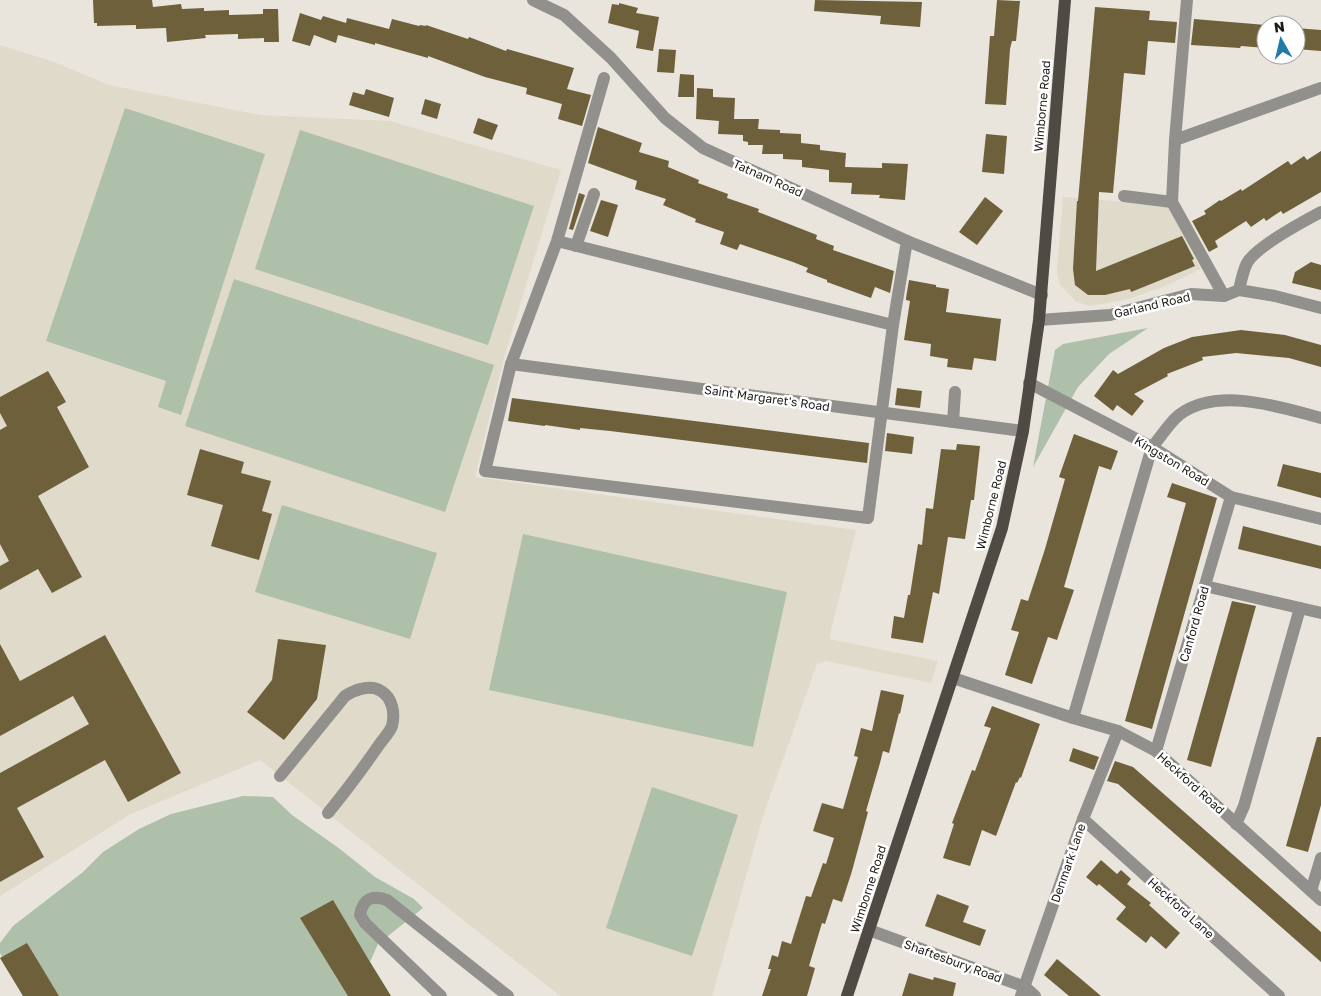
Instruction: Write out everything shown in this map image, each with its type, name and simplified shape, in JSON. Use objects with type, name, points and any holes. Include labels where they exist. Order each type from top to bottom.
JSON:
[{"type":"main road","name":"Wimborne Road","points":[[847,996],[1002,528],[1023,431],[1042,295],[1058,70],[1065,0]]},
{"type":"street","name":"Tatnam Road","points":[[533,0],[564,15],[611,58],[665,118],[704,148],[907,241],[1042,295]]},
{"type":"street","points":[[1187,0],[1175,140],[1172,202],[1224,296]]},
{"type":"street","points":[[604,78],[557,241],[511,364],[485,471],[868,518],[893,325],[907,241]]},
{"type":"street","points":[[1175,140],[1321,88]]},
{"type":"street","points":[[576,246],[594,194]]},
{"type":"street","points":[[1124,196],[1172,202]]},
{"type":"street","points":[[1321,212],[1270,242],[1247,262],[1239,290],[1274,296],[1321,308]]},
{"type":"street","points":[[557,241],[893,325]]},
{"type":"street","name":"Garland Road","points":[[1039,320],[1110,315],[1190,294],[1224,296],[1239,290]]},
{"type":"street","name":"Saint Margaret's Road","points":[[511,364],[1023,431]]},
{"type":"street","name":"Kingston Road","points":[[1030,383],[1152,447],[1231,497],[1321,519]]},
{"type":"street","points":[[953,422],[955,392]]},
{"type":"street","points":[[1073,718],[1152,447],[1179,415],[1205,404],[1234,400],[1249,401],[1321,418]]},
{"type":"street","name":"Canford Road","points":[[1156,751],[1231,497]]},
{"type":"street","points":[[1205,586],[1321,613]]},
{"type":"street","points":[[1236,824],[1244,806],[1300,608]]},
{"type":"street","name":"Heckford Road","points":[[953,678],[1118,731],[1156,751],[1316,895]]},
{"type":"street","points":[[280,776],[344,696],[356,690],[381,690],[389,699],[393,711],[392,727],[350,786],[328,813]]},
{"type":"street","name":"Denmark Lane","points":[[1023,991],[1082,819],[1118,731]]},
{"type":"street","name":"Heckford Lane","points":[[1082,819],[1279,996]]},
{"type":"street","points":[[1316,895],[1321,858]]},
{"type":"street","points":[[441,996],[365,923],[360,914],[362,906],[368,900],[377,897],[387,900],[508,996]]},
{"type":"street","name":"Shaftesbury Road","points":[[869,930],[926,951],[1035,996]]},
{"type":"shaded area","points":[[0,45],[54,62],[109,85],[260,115],[390,121],[561,170],[504,358],[475,477],[856,530],[829,639],[938,661],[931,683],[826,661],[817,664],[764,813],[712,996],[560,996],[260,760],[131,814],[0,896]]},
{"type":"shaded area","points":[[1063,197],[1167,205],[1201,269],[1163,287],[1129,299],[1090,306],[1077,302],[1060,285],[1057,269]]},
{"type":"green space","points":[[125,108],[265,154],[181,415],[158,407],[166,381],[46,341]]},
{"type":"green space","points":[[300,130],[534,206],[488,345],[255,269]]},
{"type":"green space","points":[[234,279],[494,365],[445,512],[185,426]]},
{"type":"green space","points":[[1148,328],[1109,354],[1078,387],[1033,467],[1055,350],[1063,344]]},
{"type":"green space","points":[[282,505],[437,553],[410,639],[255,592]]},
{"type":"green space","points":[[523,534],[787,592],[753,747],[489,690]]},
{"type":"green space","points":[[652,787],[738,815],[692,956],[606,928]]},
{"type":"green space","points":[[243,796],[273,797],[292,815],[375,877],[414,899],[423,908],[378,944],[370,962],[391,996],[23,996],[0,953],[0,943],[13,926],[83,872],[103,852],[139,829],[171,814]]},
{"type":"building","points":[[93,0],[152,0],[153,7],[181,4],[182,9],[204,8],[204,11],[229,10],[229,15],[263,14],[263,9],[278,9],[279,42],[264,42],[264,38],[238,39],[238,34],[205,35],[206,38],[167,42],[166,28],[136,29],[136,25],[97,26],[97,23],[94,23]]},
{"type":"building","points":[[815,0],[922,2],[920,27],[880,24],[881,16],[814,11]]},
{"type":"building","points":[[997,0],[1020,1],[1016,41],[1012,41],[1010,49],[1006,105],[985,104],[990,36],[994,36]]},
{"type":"building","points":[[619,3],[638,8],[636,13],[659,17],[653,51],[636,48],[639,31],[608,23],[612,4],[619,5]]},
{"type":"building","points":[[1095,7],[1150,11],[1149,20],[1177,22],[1175,43],[1148,41],[1145,75],[1124,73],[1113,193],[1099,192],[1096,271],[1182,236],[1194,259],[1192,260],[1195,266],[1131,292],[1130,289],[1105,295],[1088,295],[1075,285],[1073,269],[1077,201]]},
{"type":"building","points":[[300,13],[321,20],[323,16],[346,23],[347,18],[389,29],[392,19],[419,26],[426,25],[468,39],[469,37],[506,51],[507,49],[574,68],[567,89],[591,95],[582,126],[558,119],[562,104],[526,94],[527,88],[485,77],[428,56],[428,58],[338,35],[336,43],[314,35],[310,46],[292,41]]},
{"type":"building","points":[[1194,19],[1256,24],[1256,47],[1191,45]]},
{"type":"building","points":[[1306,29],[1321,30],[1321,51],[1306,50]]},
{"type":"building","points":[[659,49],[676,50],[674,73],[657,72]]},
{"type":"building","points":[[680,74],[694,75],[694,97],[678,97]]},
{"type":"building","points":[[697,88],[713,89],[713,97],[735,98],[734,119],[759,119],[758,129],[780,130],[780,133],[801,134],[801,143],[820,145],[820,150],[846,153],[845,167],[882,168],[882,163],[908,164],[905,200],[879,198],[880,195],[851,194],[852,183],[829,182],[829,170],[802,167],[802,160],[783,159],[783,154],[762,154],[763,145],[748,145],[748,142],[743,141],[743,135],[718,134],[719,121],[696,119]]},
{"type":"building","points":[[366,89],[394,98],[389,117],[349,105],[353,92],[364,95]]},
{"type":"building","points":[[425,99],[441,104],[437,119],[421,114]]},
{"type":"building","points":[[478,118],[498,125],[492,140],[473,133]]},
{"type":"building","points":[[598,127],[642,143],[639,152],[669,161],[668,167],[699,180],[698,183],[728,194],[727,198],[759,209],[758,212],[817,235],[816,239],[834,246],[833,250],[894,271],[890,293],[875,287],[871,298],[827,282],[827,280],[806,272],[808,268],[793,262],[740,244],[737,250],[720,244],[724,232],[695,222],[696,219],[663,205],[666,199],[635,189],[637,181],[588,163]]},
{"type":"building","points":[[986,134],[1007,136],[1004,174],[982,172]]},
{"type":"building","points":[[1321,151],[1321,192],[1283,214],[1281,211],[1266,221],[1264,218],[1251,227],[1246,221],[1215,241],[1218,247],[1209,252],[1192,221],[1206,214],[1204,211],[1220,200],[1241,189],[1242,191],[1288,161],[1291,165],[1304,156],[1307,160]]},
{"type":"building","points":[[579,193],[585,195],[573,230],[569,229]]},
{"type":"building","points":[[985,197],[1003,211],[977,245],[959,232]]},
{"type":"building","points":[[601,200],[618,205],[608,237],[590,231]]},
{"type":"building","points":[[1311,262],[1321,265],[1321,290],[1292,283],[1295,272]]},
{"type":"building","points":[[909,280],[949,289],[946,312],[1001,319],[996,361],[974,358],[972,370],[947,367],[948,359],[930,356],[931,344],[904,340],[910,301],[906,300]]},
{"type":"building","points":[[1241,330],[1285,335],[1321,345],[1321,367],[1289,358],[1236,353],[1202,357],[1203,360],[1167,374],[1168,376],[1134,394],[1144,401],[1132,416],[1117,405],[1113,411],[1094,396],[1113,370],[1118,374],[1164,348],[1192,337]]},
{"type":"building","points":[[48,371],[66,402],[57,407],[89,467],[38,496],[82,577],[52,593],[38,569],[0,590],[0,566],[9,561],[0,544],[0,430],[7,426],[0,413],[0,397]]},
{"type":"building","points":[[897,388],[922,391],[920,408],[895,405]]},
{"type":"building","points":[[512,398],[869,443],[867,463],[610,431],[580,428],[580,430],[508,421]]},
{"type":"building","points":[[887,433],[914,437],[912,454],[885,451]]},
{"type":"building","points":[[1074,434],[1118,451],[1111,470],[1099,466],[1064,587],[1074,590],[1057,640],[1048,637],[1032,684],[1005,675],[1019,632],[1011,630],[1021,599],[1028,601],[1045,549],[1065,479],[1059,477]]},
{"type":"building","points":[[957,444],[980,446],[974,500],[971,500],[965,539],[948,537],[939,594],[933,592],[923,643],[891,638],[894,616],[904,618],[908,595],[910,595],[918,544],[922,545],[926,508],[933,509],[941,449],[956,450]]},
{"type":"building","points":[[200,449],[244,462],[241,473],[271,481],[262,511],[272,514],[259,560],[211,546],[223,505],[187,495]]},
{"type":"building","points":[[1283,464],[1321,473],[1321,498],[1277,486]]},
{"type":"building","points":[[1172,483],[1217,498],[1152,729],[1125,721],[1186,503],[1167,497]]},
{"type":"building","points":[[1243,526],[1321,546],[1321,569],[1238,549]]},
{"type":"building","points":[[1232,601],[1256,606],[1211,767],[1187,760]]},
{"type":"building","points":[[105,635],[181,773],[128,802],[105,760],[17,808],[44,857],[0,882],[0,773],[89,724],[73,696],[0,736],[0,644],[20,681]]},
{"type":"building","points":[[278,639],[326,645],[317,699],[284,740],[247,712],[272,680]]},
{"type":"building","points":[[881,690],[904,695],[900,714],[889,753],[883,751],[852,871],[842,902],[833,899],[825,924],[822,923],[809,966],[815,968],[807,996],[762,996],[771,969],[768,969],[772,955],[778,957],[782,941],[791,944],[806,896],[811,897],[823,863],[826,864],[834,838],[813,831],[822,803],[843,809],[858,757],[854,756],[861,728],[872,731]]},
{"type":"building","points":[[992,706],[1040,724],[1021,778],[1016,782],[996,836],[982,830],[970,866],[943,858],[954,824],[952,823],[972,770],[975,771],[991,728],[984,726]]},
{"type":"building","points":[[1317,737],[1321,737],[1321,805],[1308,852],[1286,846]]},
{"type":"building","points":[[1073,748],[1099,757],[1094,770],[1069,761]]},
{"type":"building","points":[[1115,761],[1133,767],[1321,932],[1321,962],[1118,784],[1107,781]]},
{"type":"building","points":[[1101,860],[1117,874],[1121,870],[1131,879],[1127,884],[1151,903],[1149,905],[1180,933],[1166,949],[1151,936],[1146,943],[1116,919],[1126,907],[1099,884],[1097,886],[1086,877]]},
{"type":"building","points":[[937,894],[969,906],[963,922],[986,930],[980,946],[925,926]]},
{"type":"building","points":[[333,900],[391,996],[348,996],[300,918]]},
{"type":"building","points":[[27,943],[59,996],[23,996],[0,958]]},
{"type":"building","points":[[1057,959],[1101,996],[1069,996],[1044,975]]},
{"type":"building","points":[[909,973],[933,980],[934,977],[956,983],[953,996],[902,996]]}]
